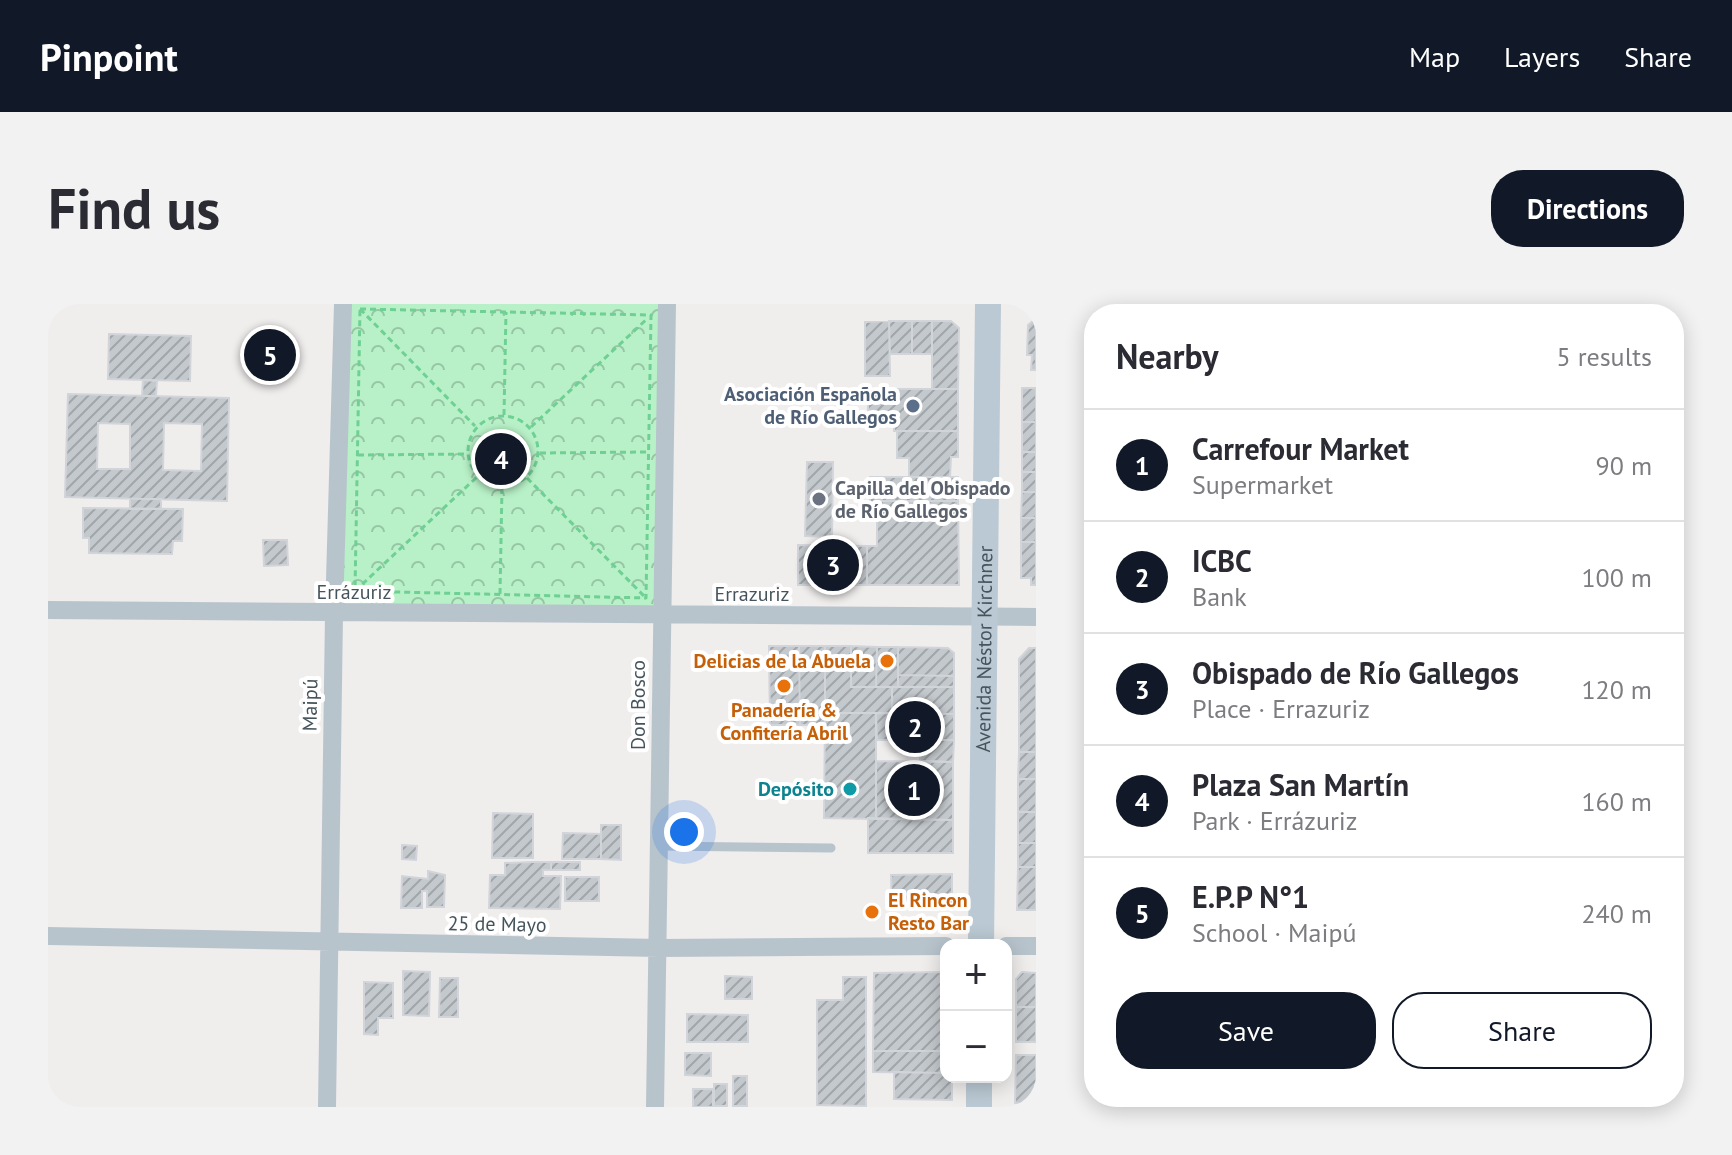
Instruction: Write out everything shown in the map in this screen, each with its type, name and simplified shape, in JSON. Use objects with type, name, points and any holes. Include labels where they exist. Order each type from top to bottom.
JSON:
[{"type":"main road","name":"Avenida Néstor Kirchner","points":[[981,939],[988,304]]},
{"type":"main road","points":[[979,1083],[979,1107]]},
{"type":"street","name":"Don Bosco","points":[[655,1107],[667,304]]},
{"type":"street","name":"Maipú","points":[[327,1107],[334,614],[352,307]]},
{"type":"street","name":"Errázuriz","points":[[48,610],[660,616]]},
{"type":"street","name":"Errazuriz","points":[[660,616],[1036,617]]},
{"type":"street","name":"25 de Mayo","points":[[48,936],[328,944],[659,948],[940,946]]},
{"type":"street","points":[[1012,946],[1036,946]]},
{"type":"lane","points":[[659,846],[831,848]]},
{"type":"path","points":[[352,307],[651,315]]},
{"type":"path","points":[[352,307],[476,428]]},
{"type":"path","points":[[352,307],[358,455],[355,591]]},
{"type":"path","points":[[504,415],[506,312]]},
{"type":"path","points":[[646,598],[651,315]]},
{"type":"path","points":[[530,428],[651,315]]},
{"type":"path","points":[[504,415],[530,428],[539,453],[527,478],[502,487],[478,476],[468,454],[476,428],[504,415]]},
{"type":"path","points":[[539,453],[648,452]]},
{"type":"path","points":[[358,455],[468,454]]},
{"type":"path","points":[[355,591],[478,476]]},
{"type":"path","points":[[527,478],[646,598],[660,616]]},
{"type":"path","points":[[500,594],[502,487]]},
{"type":"path","points":[[355,591],[646,598]]},
{"type":"green space","points":[[343,304],[667,304],[660,616],[334,614]]},
{"type":"building","points":[[1034,320],[1036,370],[1031,370],[1032,355],[1027,355],[1028,325]]},
{"type":"building","points":[[889,321],[890,376],[865,376],[865,322]]},
{"type":"building","points":[[889,321],[912,321],[912,354],[890,354]]},
{"type":"building","points":[[912,321],[932,321],[932,354],[912,354]]},
{"type":"building","points":[[932,321],[951,321],[959,328],[958,389],[932,389]]},
{"type":"building","points":[[109,334],[191,336],[190,381],[108,379]]},
{"type":"building","points":[[290,336],[290,376],[258,376],[258,337]]},
{"type":"building","points":[[143,380],[157,381],[156,396],[142,396]]},
{"type":"building","points":[[1022,388],[1036,388],[1036,422],[1022,422]]},
{"type":"building","name":"Asociación Española de Río Gallegos","points":[[868,389],[958,389],[958,431],[894,431],[894,423],[868,422]]},
{"type":"building","points":[[68,394],[229,398],[227,501],[65,497]],"holes":[[[98,423],[130,424],[130,469],[97,469]],[[164,423],[202,424],[201,471],[163,470]]]},
{"type":"building","points":[[1022,422],[1036,422],[1036,452],[1022,452]]},
{"type":"building","points":[[897,431],[958,431],[958,457],[951,457],[950,477],[909,477],[909,458],[897,458]]},
{"type":"building","points":[[1022,452],[1036,452],[1036,472],[1022,472]]},
{"type":"building","name":"Capilla del Obispado de Río Gallegos","points":[[807,462],[833,462],[832,537],[805,536]]},
{"type":"building","points":[[1022,472],[1036,472],[1036,492],[1022,492]]},
{"type":"building","points":[[870,477],[958,477],[958,501],[877,501],[877,506],[870,506]]},
{"type":"building","points":[[1022,492],[1036,492],[1036,518],[1021,518]]},
{"type":"building","points":[[130,499],[161,499],[161,509],[130,509]]},
{"type":"building","points":[[877,501],[958,501],[959,585],[867,585],[867,546],[877,546]]},
{"type":"building","points":[[83,508],[183,509],[182,541],[173,541],[172,554],[89,553],[89,538],[83,538]]},
{"type":"building","points":[[1021,518],[1036,518],[1036,542],[1021,542]]},
{"type":"building","points":[[263,540],[287,540],[288,565],[264,566]]},
{"type":"building","points":[[1021,542],[1036,542],[1036,585],[1031,585],[1031,578],[1021,578]]},
{"type":"building","points":[[798,545],[867,546],[867,585],[798,585]]},
{"type":"building","name":"Panadería & Confitería Abril","points":[[769,646],[799,646],[800,725],[770,725]]},
{"type":"building","points":[[799,646],[825,646],[825,725],[800,725]]},
{"type":"building","points":[[825,646],[851,646],[851,687],[892,687],[892,713],[825,713]]},
{"type":"building","points":[[851,646],[877,647],[876,687],[851,687]]},
{"type":"building","name":"Delicias de la Abuela","points":[[877,647],[898,647],[898,687],[876,687]]},
{"type":"building","points":[[898,647],[948,648],[954,653],[954,676],[898,675]]},
{"type":"building","points":[[1029,648],[1036,648],[1036,752],[1019,752],[1019,659]]},
{"type":"building","points":[[898,675],[954,676],[954,687],[898,687]]},
{"type":"building","points":[[892,687],[954,687],[954,714],[892,713]]},
{"type":"building","name":"Depósito","points":[[825,713],[876,713],[876,819],[824,818]]},
{"type":"building","points":[[876,713],[954,714],[954,740],[877,740]]},
{"type":"building","points":[[920,740],[954,740],[953,762],[920,761]]},
{"type":"building","points":[[1019,752],[1036,752],[1036,779],[1018,779]]},
{"type":"building","points":[[876,761],[953,762],[953,820],[876,819]]},
{"type":"building","points":[[1018,779],[1036,779],[1036,812],[1018,812]]},
{"type":"building","points":[[1018,812],[1036,812],[1036,843],[1018,843]]},
{"type":"building","points":[[493,813],[533,814],[533,858],[492,858]]},
{"type":"building","points":[[868,818],[953,820],[953,853],[868,853]]},
{"type":"building","points":[[601,825],[621,825],[621,860],[601,859]]},
{"type":"building","points":[[563,833],[601,834],[601,859],[562,859]]},
{"type":"building","points":[[1018,843],[1036,843],[1036,867],[1018,867]]},
{"type":"building","points":[[402,845],[417,846],[416,860],[402,859]]},
{"type":"building","points":[[551,862],[551,870],[543,870],[543,876],[561,876],[560,909],[489,908],[490,875],[505,875],[505,863]]},
{"type":"building","points":[[551,862],[580,862],[580,870],[551,870]]},
{"type":"building","points":[[1018,867],[1036,867],[1036,910],[1017,910]]},
{"type":"building","points":[[428,871],[445,875],[444,907],[427,907],[427,891],[422,891],[422,908],[401,908],[402,876],[428,879]]},
{"type":"building","points":[[952,874],[952,908],[892,909],[891,875]]},
{"type":"building","points":[[565,877],[599,877],[599,901],[565,901]]},
{"type":"building","points":[[403,971],[430,972],[429,1016],[403,1015]]},
{"type":"building","points":[[940,972],[940,1051],[873,1051],[874,973]]},
{"type":"building","points":[[1022,972],[1036,973],[1036,1007],[1016,1007],[1016,979]]},
{"type":"building","points":[[725,976],[752,977],[752,999],[725,999]]},
{"type":"building","points":[[843,977],[866,977],[866,1106],[817,1105],[817,1000],[843,1000]]},
{"type":"building","points":[[440,978],[458,978],[458,1017],[439,1017]]},
{"type":"building","points":[[364,982],[393,983],[393,1018],[378,1018],[378,1035],[364,1034]]},
{"type":"building","points":[[1016,1007],[1036,1007],[1036,1042],[1016,1042]]},
{"type":"building","points":[[687,1014],[748,1015],[748,1042],[687,1042]]},
{"type":"building","points":[[873,1051],[940,1051],[940,1073],[873,1072]]},
{"type":"building","points":[[685,1053],[711,1053],[711,1076],[685,1075]]},
{"type":"building","points":[[1016,1055],[1036,1055],[1036,1104],[1015,1103]]},
{"type":"building","points":[[894,1072],[940,1073],[940,1083],[952,1083],[952,1100],[894,1099]]},
{"type":"building","points":[[733,1076],[747,1076],[747,1106],[733,1106]]},
{"type":"building","points":[[714,1084],[727,1084],[727,1106],[714,1106]]},
{"type":"building","points":[[693,1089],[713,1089],[713,1107],[693,1107]]},
{"type":"place","name":"E.P.P N°1","points":[[270,355]]},
{"type":"place","name":"Asociación Española de Río Gallegos","points":[[913,406]]},
{"type":"place","name":"Plaza San Martín","points":[[501,459]]},
{"type":"place","name":"Capilla del Obispado de Río Gallegos","points":[[819,499]]},
{"type":"place","name":"Obispado de Río Gallegos","points":[[833,565]]},
{"type":"place","name":"Delicias de la Abuela","points":[[887,661]]},
{"type":"place","name":"Panadería & Confitería Abril","points":[[784,686]]},
{"type":"place","name":"ICBC","points":[[915,727]]},
{"type":"place","name":"Depósito","points":[[850,789]]},
{"type":"place","name":"Carrefour Market","points":[[914,790]]},
{"type":"place","name":"El Rincon Resto Bar","points":[[872,912]]}]
